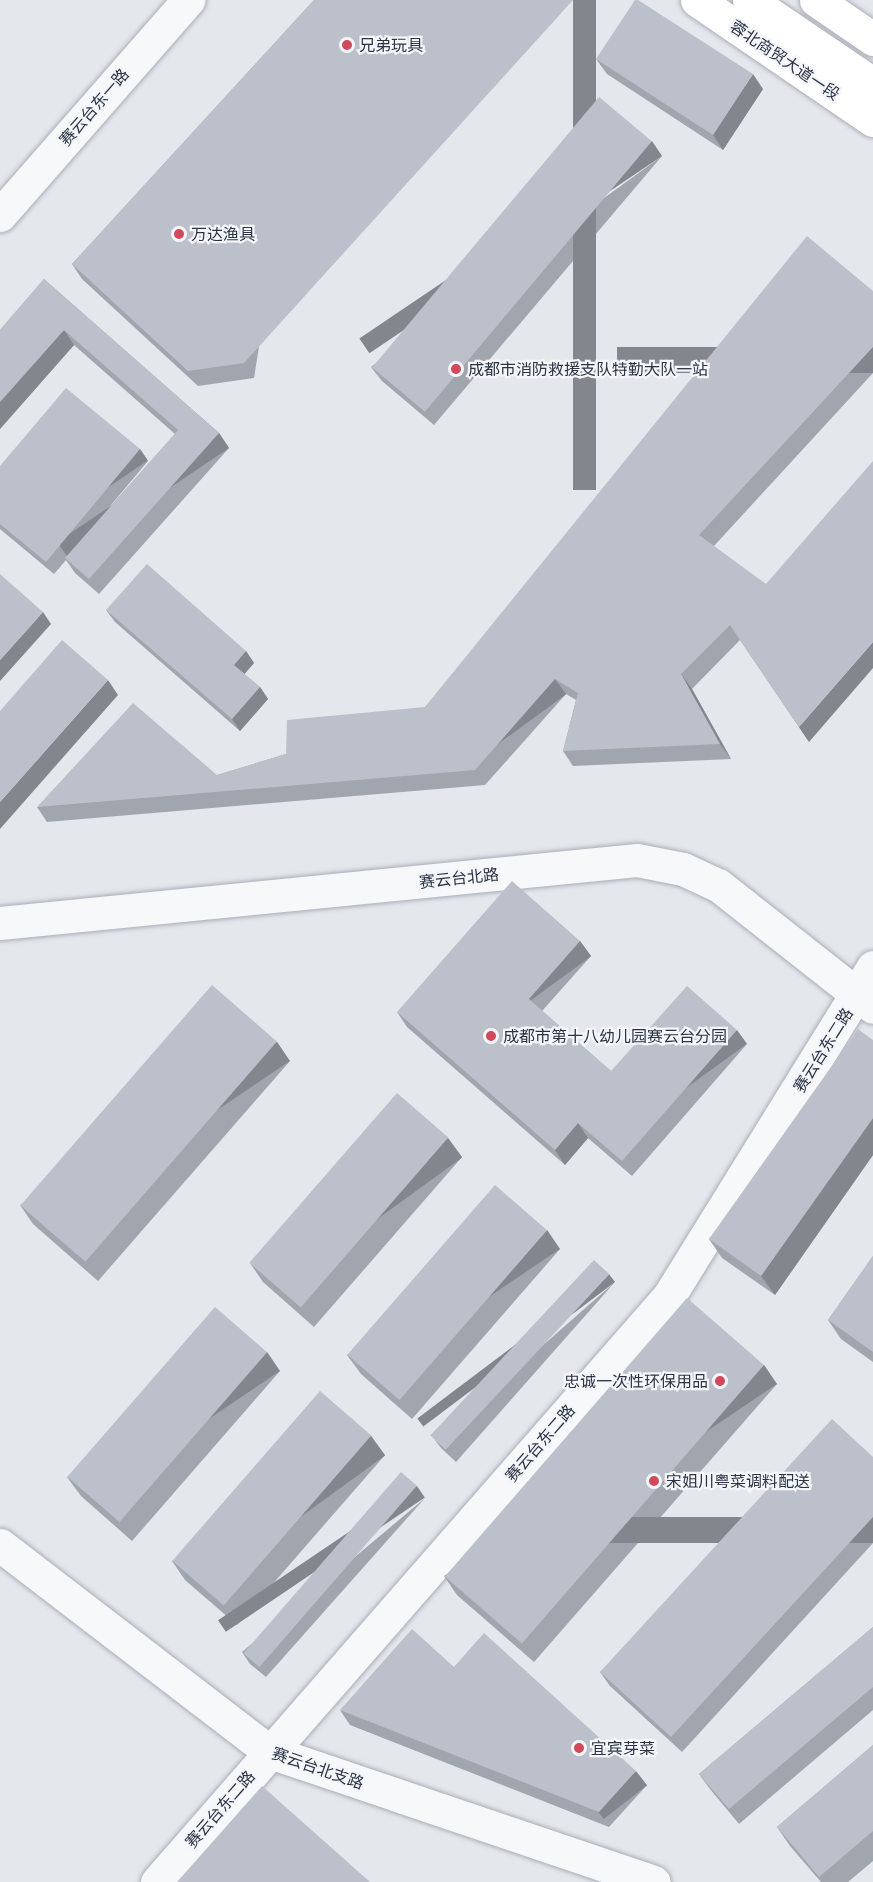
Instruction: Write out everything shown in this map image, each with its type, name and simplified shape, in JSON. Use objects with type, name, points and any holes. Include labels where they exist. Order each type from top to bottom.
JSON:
[{"type":"main road","name":"蓉北商贸大道一段","points":[[697,0],[873,120]]},
{"type":"main road","points":[[749,0],[873,84]]},
{"type":"main road","points":[[816,0],[873,39]]},
{"type":"street","name":"赛云台东一路","points":[[0,215],[188,0]]},
{"type":"street","name":"赛云台北路","points":[[0,923],[638,860],[683,869],[718,885],[865,1001]]},
{"type":"street","name":"赛云台东二路","points":[[157,1882],[669,1296],[865,1001],[873,967]]},
{"type":"street","name":"赛云台北支路","points":[[0,1545],[270,1752],[654,1882]]},
{"type":"building","points":[[314,0],[573,0],[244,363],[188,371],[72,264]]},
{"type":"building","points":[[635,0],[753,74],[713,135],[596,59]]},
{"type":"building","points":[[599,97],[652,141],[425,412],[372,367]]},
{"type":"building","points":[[807,236],[873,291],[873,347],[699,535],[766,584],[873,461],[873,642],[799,727],[730,625],[681,674],[720,744],[563,751],[578,693],[555,679],[475,770],[37,807],[133,703],[217,775],[286,754],[287,720],[425,707]]},
{"type":"building","points":[[44,279],[219,433],[89,579],[65,558],[178,430],[64,330],[0,402],[0,330]]},
{"type":"building","points":[[66,388],[140,449],[46,562],[0,524],[0,466]]},
{"type":"building","points":[[147,564],[246,651],[234,665],[260,687],[232,719],[106,610]]},
{"type":"building","points":[[0,574],[43,612],[0,660]]},
{"type":"building","points":[[62,640],[108,680],[0,802],[0,711]]},
{"type":"building","name":"成都市第十八幼儿园赛云台分园","points":[[512,881],[580,941],[529,999],[611,1071],[687,986],[737,1030],[622,1161],[578,1123],[555,1150],[397,1012]]},
{"type":"building","points":[[212,985],[277,1041],[85,1262],[20,1205]]},
{"type":"building","points":[[858,1029],[873,1040],[873,1118],[761,1276],[709,1239]]},
{"type":"building","points":[[397,1093],[448,1138],[301,1307],[249,1263]]},
{"type":"building","points":[[495,1185],[547,1230],[399,1400],[347,1355]]},
{"type":"building","points":[[873,1256],[873,1352],[828,1320]]},
{"type":"building","points":[[594,1260],[609,1274],[446,1450],[430,1436]]},
{"type":"building","points":[[687,1298],[764,1365],[522,1643],[445,1576]]},
{"type":"building","points":[[215,1307],[267,1352],[119,1522],[67,1477]]},
{"type":"building","points":[[320,1391],[371,1436],[224,1605],[172,1561]]},
{"type":"building","points":[[832,1419],[873,1457],[873,1517],[671,1737],[600,1672]]},
{"type":"building","points":[[401,1472],[417,1486],[259,1667],[244,1653]]},
{"type":"building","points":[[873,1627],[873,1687],[729,1809],[699,1774]]},
{"type":"building","points":[[412,1629],[454,1667],[484,1633],[636,1771],[599,1812],[340,1710]]},
{"type":"building","points":[[873,1745],[873,1831],[819,1877],[777,1827]]},
{"type":"building","points":[[262,1786],[370,1882],[177,1882]]},
{"type":"place","name":"兄弟玩具","points":[[347,45]]},
{"type":"place","name":"万达渔具","points":[[179,234]]},
{"type":"place","name":"成都市消防救援支队特勤大队一站","points":[[456,369]]},
{"type":"place","name":"成都市第十八幼儿园赛云台分园","points":[[491,1036]]},
{"type":"place","name":"忠诚一次性环保用品","points":[[720,1381]]},
{"type":"place","name":"宋姐川粤菜调料配送","points":[[654,1481]]},
{"type":"place","name":"宜宾芽菜","points":[[579,1748]]}]
